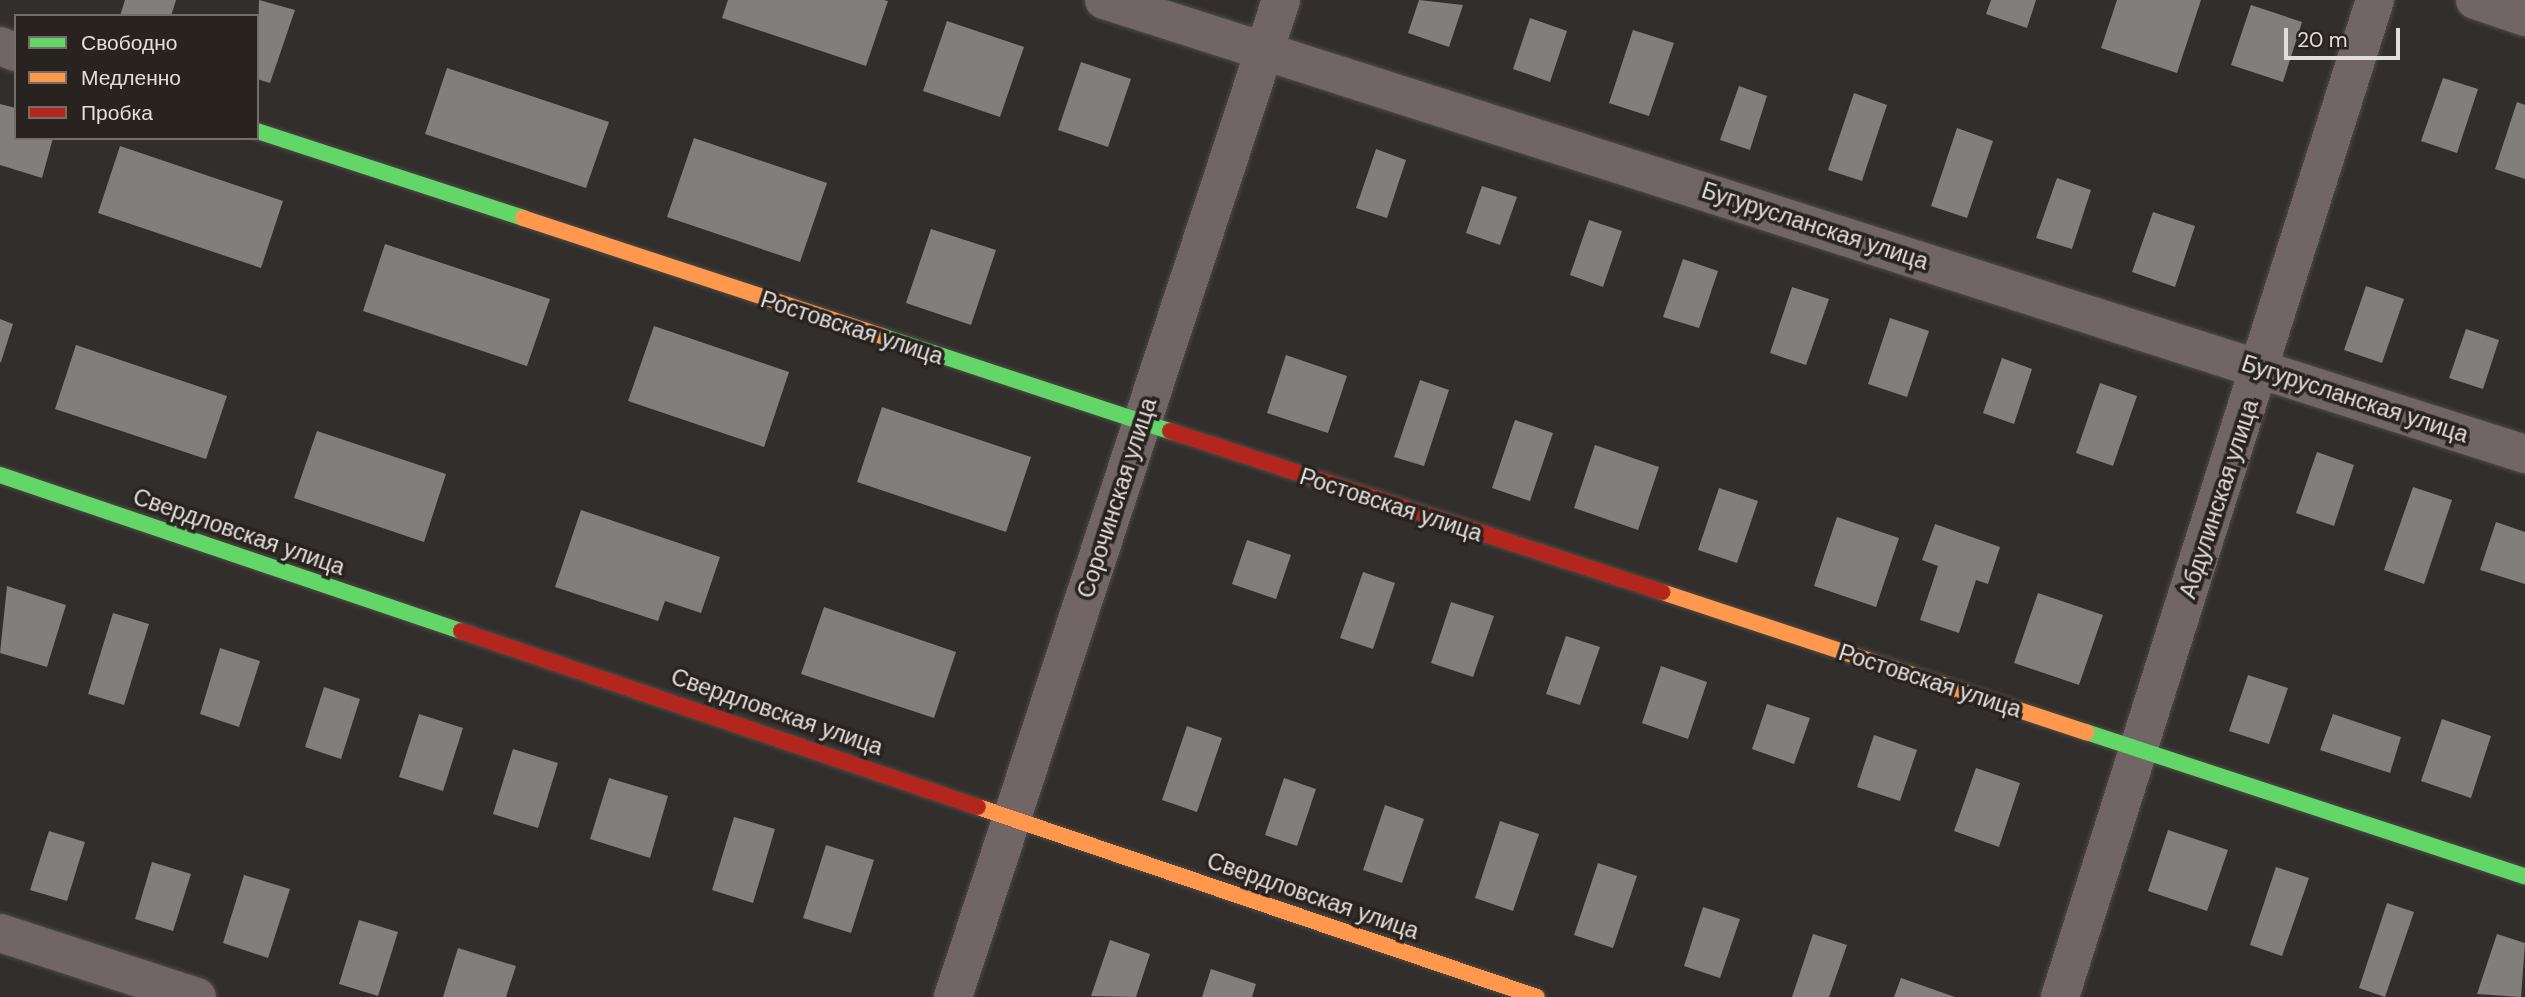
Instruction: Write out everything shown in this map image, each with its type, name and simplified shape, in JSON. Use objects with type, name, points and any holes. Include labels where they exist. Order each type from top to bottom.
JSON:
[{"type":"street","name":"Бугурусланская улица","points":[[1104,0],[2525,454]]},
{"type":"street","name":"Сорочинская улица","points":[[953,997],[1281,0]]},
{"type":"street","name":"Абдулинская улица","points":[[2060,997],[2136,749],[2262,369],[2375,0]]},
{"type":"street","points":[[2475,0],[2525,16]]},
{"type":"street","name":"Ростовская улица","points":[[259,132],[2525,876]]},
{"type":"street","name":"Свердловская улица","points":[[0,475],[1013,816],[1537,997]]},
{"type":"street","points":[[0,933],[198,997]]},
{"type":"building","points":[[125,0],[176,0],[172,14],[121,14]]},
{"type":"building","points":[[259,0],[295,10],[270,83],[259,80]]},
{"type":"building","points":[[728,0],[888,1],[866,66],[722,18]]},
{"type":"building","points":[[1419,0],[1463,5],[1449,47],[1408,33]]},
{"type":"building","points":[[1991,0],[2036,0],[2027,28],[1986,14]]},
{"type":"building","points":[[2117,0],[2201,0],[2177,73],[2101,48]]},
{"type":"building","points":[[2251,5],[2302,22],[2283,82],[2231,65]]},
{"type":"building","points":[[1530,18],[1567,31],[1550,82],[1513,69]]},
{"type":"building","points":[[947,21],[1024,47],[1000,117],[923,91]]},
{"type":"building","points":[[1633,30],[1674,43],[1649,116],[1609,103]]},
{"type":"building","points":[[1081,62],[1131,79],[1108,147],[1058,130]]},
{"type":"building","points":[[447,68],[609,122],[586,188],[425,134]]},
{"type":"building","points":[[2443,78],[2478,89],[2457,153],[2421,141]]},
{"type":"building","points":[[1739,86],[1767,96],[1750,150],[1720,140]]},
{"type":"building","points":[[1854,93],[1887,105],[1862,181],[1828,170]]},
{"type":"building","points":[[2517,102],[2525,105],[2525,179],[2495,169]]},
{"type":"building","points":[[0,104],[14,108],[14,140],[52,140],[42,178],[0,165]]},
{"type":"building","points":[[1957,128],[1993,141],[1967,218],[1931,206]]},
{"type":"building","points":[[694,138],[827,183],[800,262],[667,217]]},
{"type":"building","points":[[120,146],[283,201],[261,268],[98,213]]},
{"type":"building","points":[[1376,149],[1406,160],[1387,218],[1356,208]]},
{"type":"building","points":[[2057,178],[2091,190],[2072,249],[2036,238]]},
{"type":"building","points":[[1482,186],[1517,197],[1500,245],[1466,233]]},
{"type":"building","points":[[2153,212],[2195,226],[2175,287],[2132,272]]},
{"type":"building","points":[[1589,220],[1622,231],[1603,287],[1570,275]]},
{"type":"building","points":[[931,229],[996,250],[971,325],[906,303]]},
{"type":"building","points":[[385,244],[550,299],[527,366],[363,311]]},
{"type":"building","points":[[1683,259],[1718,271],[1699,328],[1663,317]]},
{"type":"building","points":[[2366,286],[2404,299],[2382,363],[2344,350]]},
{"type":"building","points":[[1792,287],[1829,299],[1806,365],[1770,353]]},
{"type":"building","points":[[1890,318],[1929,331],[1907,397],[1868,384]]},
{"type":"building","points":[[0,319],[13,324],[1,362],[0,362]]},
{"type":"building","points":[[654,326],[789,372],[764,447],[628,401]]},
{"type":"building","points":[[2466,329],[2499,340],[2483,389],[2449,378]]},
{"type":"building","points":[[76,345],[227,396],[206,459],[55,409]]},
{"type":"building","points":[[1286,355],[1347,376],[1328,433],[1267,413]]},
{"type":"building","points":[[2002,358],[2032,369],[2014,424],[1983,413]]},
{"type":"building","points":[[1420,380],[1449,390],[1424,466],[1394,457]]},
{"type":"building","points":[[2100,383],[2137,396],[2113,466],[2076,453]]},
{"type":"building","points":[[882,407],[1031,457],[1006,532],[857,482]]},
{"type":"building","points":[[1515,420],[1553,433],[1530,501],[1492,488]]},
{"type":"building","points":[[317,431],[446,474],[424,542],[294,498]]},
{"type":"building","points":[[1595,445],[1659,467],[1638,530],[1574,508]]},
{"type":"building","points":[[2317,452],[2354,465],[2334,526],[2296,513]]},
{"type":"building","points":[[2413,487],[2452,500],[2424,584],[2384,570]]},
{"type":"building","points":[[1719,488],[1758,501],[1737,563],[1698,550]]},
{"type":"building","points":[[581,510],[720,557],[701,613],[665,601],[658,621],[555,587]]},
{"type":"building","points":[[1837,517],[1899,538],[1876,607],[1814,586]]},
{"type":"building","points":[[2496,522],[2525,532],[2525,584],[2480,570]]},
{"type":"building","points":[[1935,524],[2000,547],[1988,584],[1976,580],[1959,633],[1920,620],[1938,566],[1922,560]]},
{"type":"building","points":[[1247,540],[1291,555],[1276,599],[1232,584]]},
{"type":"building","points":[[1363,572],[1395,583],[1373,649],[1340,638]]},
{"type":"building","points":[[7,586],[66,605],[47,667],[0,653]]},
{"type":"building","points":[[2038,593],[2103,615],[2079,685],[2014,663]]},
{"type":"building","points":[[1451,602],[1494,616],[1473,677],[1431,663]]},
{"type":"building","points":[[824,607],[956,652],[934,718],[801,674]]},
{"type":"building","points":[[113,613],[149,624],[124,705],[88,694]]},
{"type":"building","points":[[1566,636],[1600,647],[1580,705],[1546,694]]},
{"type":"building","points":[[220,648],[260,661],[239,727],[200,714]]},
{"type":"building","points":[[1661,666],[1707,682],[1688,739],[1642,723]]},
{"type":"building","points":[[2248,675],[2288,688],[2269,744],[2229,731]]},
{"type":"building","points":[[324,687],[360,699],[341,759],[305,747]]},
{"type":"building","points":[[1767,704],[1810,718],[1794,764],[1752,749]]},
{"type":"building","points":[[419,714],[463,728],[443,791],[399,777]]},
{"type":"building","points":[[2333,714],[2401,737],[2390,773],[2320,750]]},
{"type":"building","points":[[2442,719],[2491,736],[2471,798],[2421,781]]},
{"type":"building","points":[[1187,726],[1222,738],[1197,812],[1162,800]]},
{"type":"building","points":[[1874,735],[1917,750],[1900,801],[1857,787]]},
{"type":"building","points":[[513,749],[558,763],[538,828],[493,814]]},
{"type":"building","points":[[1976,768],[2020,783],[1999,847],[1954,831]]},
{"type":"building","points":[[609,778],[668,796],[650,858],[590,839]]},
{"type":"building","points":[[1284,778],[1316,789],[1297,846],[1265,835]]},
{"type":"building","points":[[1385,805],[1424,819],[1402,883],[1363,870]]},
{"type":"building","points":[[734,817],[775,829],[753,903],[712,890]]},
{"type":"building","points":[[1500,821],[1539,834],[1513,911],[1475,898]]},
{"type":"building","points":[[2168,830],[2228,850],[2207,911],[2148,891]]},
{"type":"building","points":[[49,831],[85,842],[67,901],[30,890]]},
{"type":"building","points":[[826,845],[874,860],[851,933],[803,918]]},
{"type":"building","points":[[152,862],[191,874],[173,931],[135,919]]},
{"type":"building","points":[[1598,863],[1637,876],[1613,948],[1574,935]]},
{"type":"building","points":[[2276,867],[2309,878],[2282,956],[2250,945]]},
{"type":"building","points":[[244,875],[290,889],[268,958],[223,943]]},
{"type":"building","points":[[2387,903],[2414,912],[2385,997],[2359,988]]},
{"type":"building","points":[[1703,907],[1740,919],[1720,978],[1684,966]]},
{"type":"building","points":[[359,920],[398,932],[378,996],[339,984]]},
{"type":"building","points":[[1813,934],[1847,945],[1829,997],[1792,997]]},
{"type":"building","points":[[2497,934],[2525,943],[2521,997],[2477,994]]},
{"type":"building","points":[[1110,940],[1150,954],[1136,997],[1091,996]]},
{"type":"building","points":[[458,948],[516,966],[506,997],[443,997]]},
{"type":"building","points":[[1211,969],[1256,984],[1252,997],[1202,997]]},
{"type":"building","points":[[1901,978],[1955,997],[1894,997]]},
{"type":"traffic: fast","points":[[259,132],[523,218]]},
{"type":"traffic: fast","points":[[882,336],[1170,431]]},
{"type":"traffic: fast","points":[[0,475],[461,631]]},
{"type":"traffic: fast","points":[[2086,732],[2525,876]]},
{"type":"traffic: slow","points":[[523,218],[882,336]]},
{"type":"traffic: slow","points":[[1662,592],[2086,732]]},
{"type":"traffic: slow","points":[[978,807],[1537,997]]},
{"type":"traffic: jam","points":[[1170,431],[1662,592]]},
{"type":"traffic: jam","points":[[461,631],[978,807]]}]
